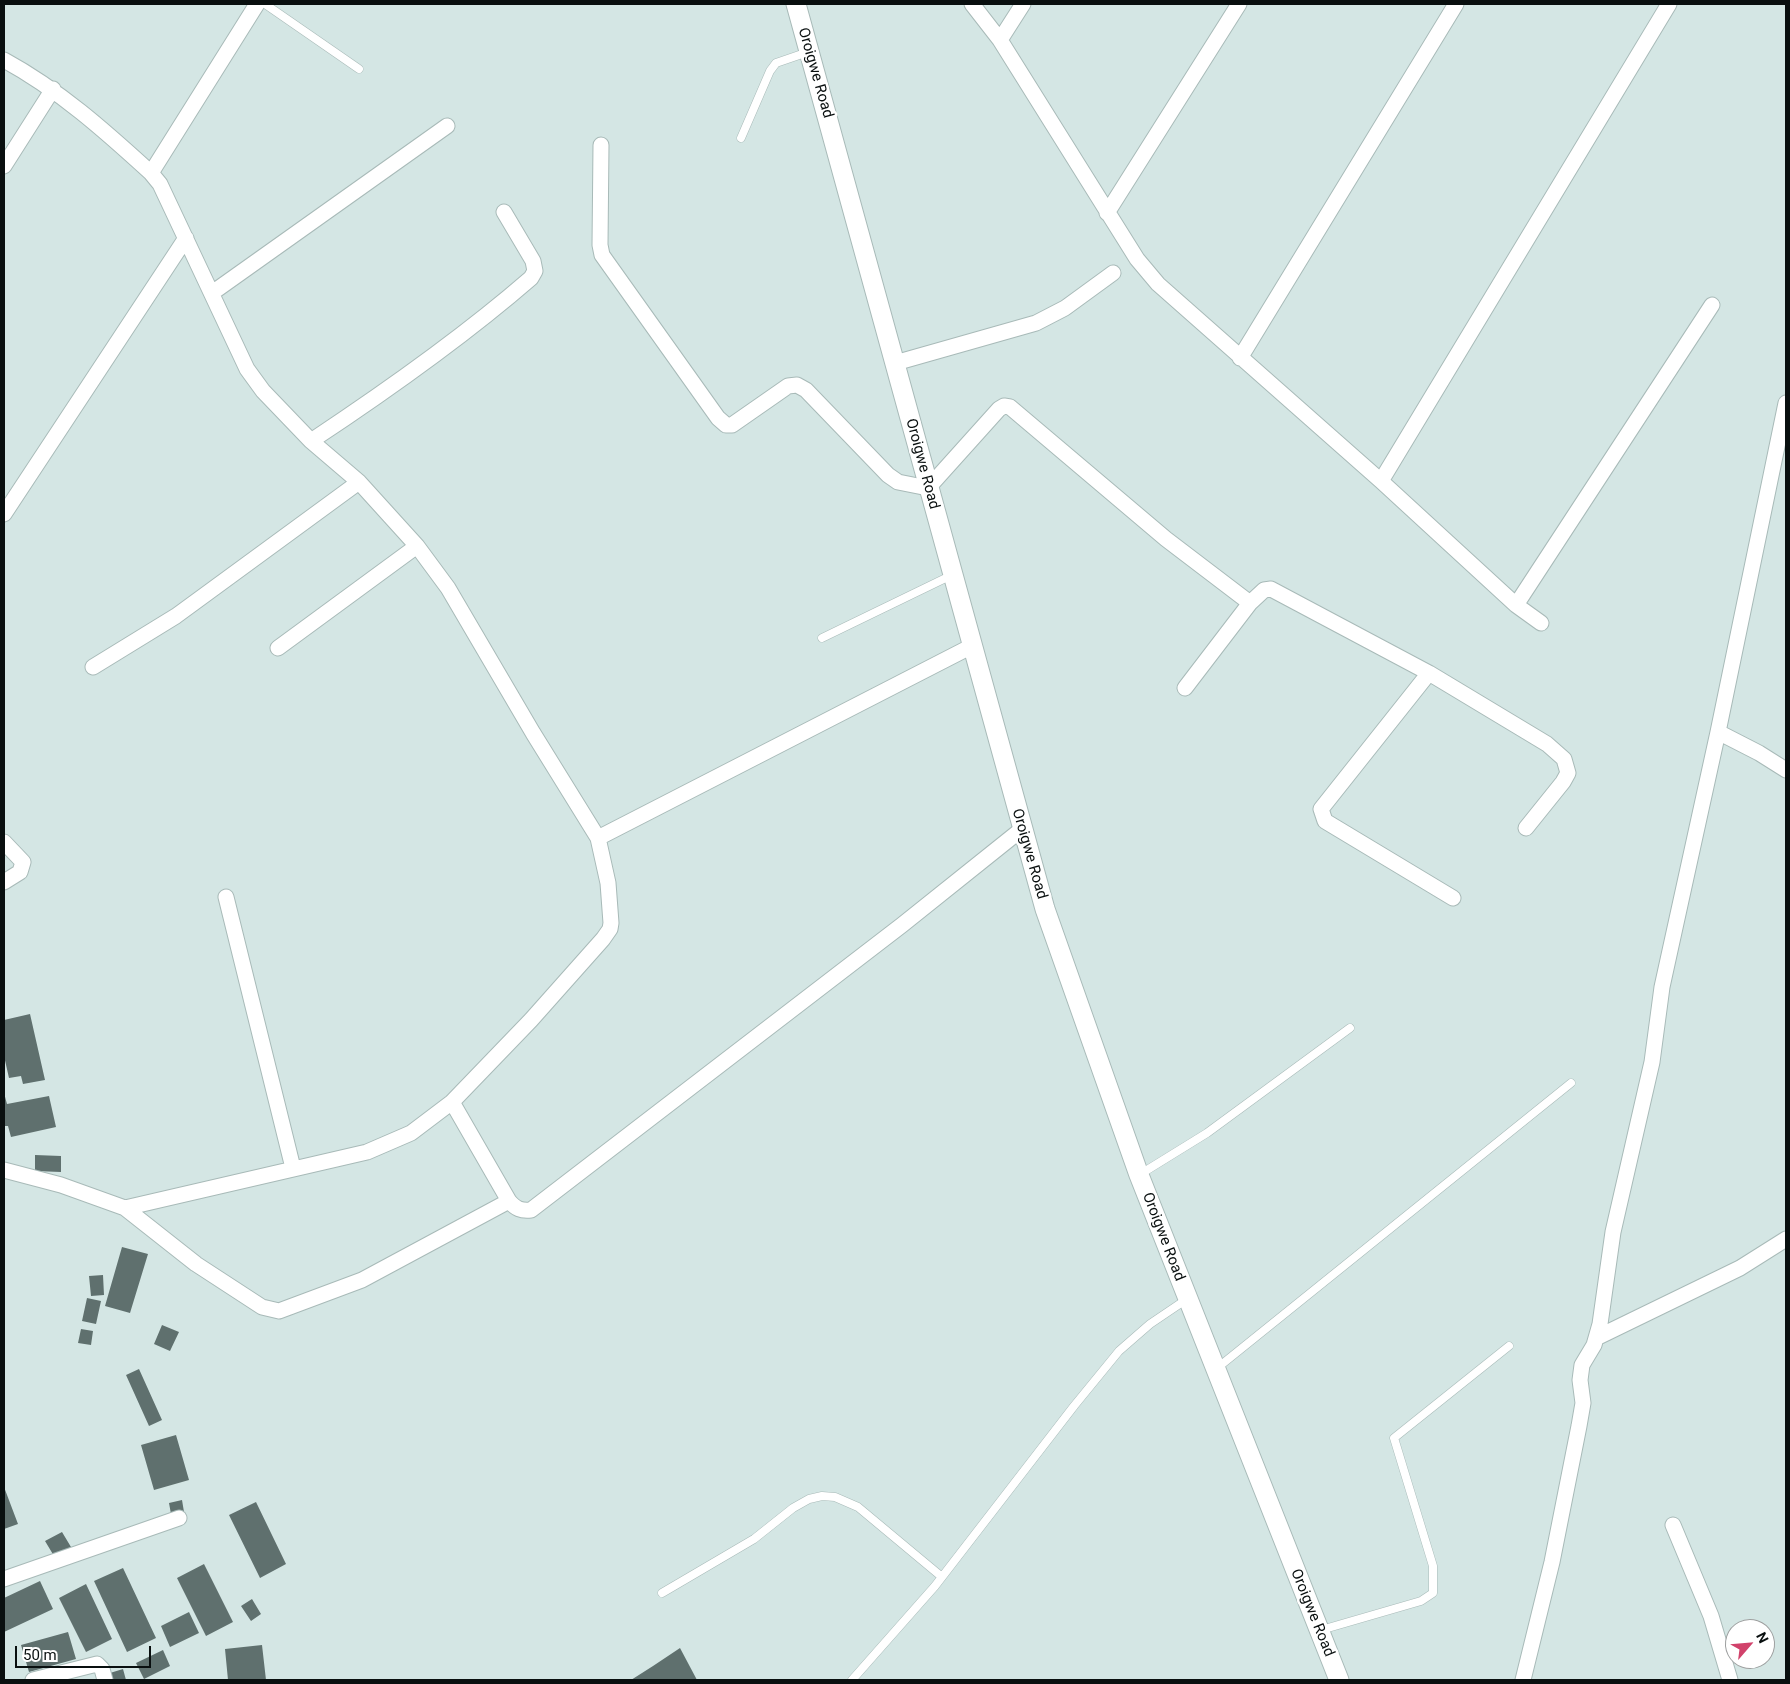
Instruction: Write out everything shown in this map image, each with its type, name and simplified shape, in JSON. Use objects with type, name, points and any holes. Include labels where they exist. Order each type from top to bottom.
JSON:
[{"type":"street","points":[[151,173],[257,4]]},
{"type":"street","name":"Oroigwe Road","points":[[796,4],[1045,909],[1139,1175],[1339,1680]]},
{"type":"street","points":[[972,4],[1000,40],[1107,213],[1138,259],[1158,284],[1381,480],[1516,604],[1541,623]]},
{"type":"street","points":[[1000,40],[1023,4]]},
{"type":"street","points":[[1107,213],[1239,4]]},
{"type":"street","points":[[1240,358],[1456,4]]},
{"type":"street","points":[[1381,480],[1668,4]]},
{"type":"street","points":[[4,60],[53,88],[151,173],[170,202],[247,369],[263,391],[311,440],[359,482],[417,546],[453,596],[532,734],[598,838],[608,883],[610,929],[531,1020],[452,1102],[431,1120],[391,1144],[367,1152],[125,1208]]},
{"type":"street","points":[[4,166],[53,88]]},
{"type":"street","points":[[212,293],[448,126]]},
{"type":"street","points":[[601,145],[600,245],[602,255],[718,418],[726,425],[732,425],[788,386],[797,385],[806,390],[888,475],[898,482],[928,488],[999,408],[1004,406],[1010,407],[1166,539],[1250,603]]},
{"type":"street","points":[[311,440],[416,370],[474,327],[531,278],[535,271],[532,261],[504,212]]},
{"type":"street","points":[[4,514],[186,238]]},
{"type":"street","points":[[895,363],[1036,323],[1065,308],[1113,273]]},
{"type":"street","points":[[1516,604],[1712,305]]},
{"type":"street","points":[[1523,1680],[1552,1562],[1579,1426],[1583,1403],[1580,1380],[1582,1365],[1596,1338],[1600,1324],[1613,1232],[1652,1062],[1662,987],[1718,732],[1786,403]]},
{"type":"street","points":[[93,667],[176,616],[359,482]]},
{"type":"street","points":[[278,648],[417,546]]},
{"type":"street","points":[[1185,688],[1250,603],[1264,590],[1271,589],[1429,673],[1547,744],[1564,759],[1568,773],[1526,828]]},
{"type":"street","points":[[598,838],[972,646]]},
{"type":"street","points":[[1429,673],[1322,809],[1321,815],[1325,821],[1453,898]]},
{"type":"street","points":[[1718,732],[1759,753],[1786,770]]},
{"type":"street","points":[[452,1102],[509,1201],[516,1208],[523,1211],[531,1210],[1022,829]]},
{"type":"street","points":[[4,842],[23,862],[20,872],[4,882]]},
{"type":"street","points":[[226,897],[293,1168]]},
{"type":"street","points":[[4,1170],[61,1185],[125,1208],[196,1264],[262,1307],[279,1311],[362,1280],[509,1201]]},
{"type":"street","points":[[1596,1338],[1740,1268],[1786,1239]]},
{"type":"street","points":[[4,1579],[179,1518]]},
{"type":"street","points":[[1674,1525],[1711,1616],[1730,1680]]},
{"type":"street","points":[[33,1680],[97,1664],[102,1669],[105,1680]]},
{"type":"lane","points":[[265,4],[359,69]]},
{"type":"lane","points":[[741,138],[770,71],[776,63],[810,51]]},
{"type":"lane","points":[[822,638],[952,574]]},
{"type":"lane","points":[[1139,1175],[1207,1133],[1350,1028]]},
{"type":"lane","points":[[1215,1370],[1304,1296],[1378,1240],[1571,1083]]},
{"type":"lane","points":[[852,1680],[942,1577],[1074,1406],[1119,1351],[1150,1324],[1187,1299]]},
{"type":"lane","points":[[1319,1631],[1421,1601],[1433,1593],[1433,1566],[1394,1438],[1509,1346]]},
{"type":"lane","points":[[662,1593],[754,1539],[793,1508],[810,1499],[822,1496],[835,1497],[858,1507],[942,1577]]},
{"type":"building","points":[[30,1014],[45,1080],[23,1084],[21,1076],[9,1078],[4,1056],[4,1020]]},
{"type":"building","points":[[4,1093],[7,1104],[49,1096],[56,1127],[11,1137],[8,1126],[4,1126]]},
{"type":"building","points":[[35,1155],[61,1156],[61,1172],[35,1171]]},
{"type":"building","points":[[122,1247],[148,1254],[130,1313],[105,1306]]},
{"type":"building","points":[[103,1275],[104,1295],[91,1296],[89,1276]]},
{"type":"building","points":[[87,1298],[101,1301],[96,1324],[82,1321]]},
{"type":"building","points":[[162,1325],[179,1332],[170,1351],[154,1344]]},
{"type":"building","points":[[81,1329],[93,1331],[91,1345],[78,1343]]},
{"type":"building","points":[[139,1369],[162,1420],[149,1426],[126,1375]]},
{"type":"building","points":[[176,1435],[189,1480],[154,1490],[141,1445]]},
{"type":"building","points":[[4,1487],[18,1524],[4,1529]]},
{"type":"building","points":[[182,1500],[184,1512],[171,1514],[169,1503]]},
{"type":"building","points":[[256,1502],[286,1564],[260,1578],[229,1515]]},
{"type":"building","points":[[62,1532],[71,1547],[54,1556],[45,1541]]},
{"type":"building","points":[[204,1564],[233,1622],[206,1636],[177,1578]]},
{"type":"building","points":[[123,1568],[156,1638],[127,1652],[94,1581]]},
{"type":"building","points":[[40,1581],[53,1609],[4,1632],[4,1598]]},
{"type":"building","points":[[86,1584],[112,1639],[86,1652],[59,1598]]},
{"type":"building","points":[[252,1599],[261,1614],[251,1621],[241,1606]]},
{"type":"building","points":[[189,1612],[199,1633],[170,1647],[161,1626]]},
{"type":"building","points":[[68,1632],[76,1659],[29,1672],[21,1645]]},
{"type":"building","points":[[262,1645],[266,1680],[228,1680],[225,1649]]},
{"type":"building","points":[[680,1648],[697,1680],[631,1680],[653,1666]]},
{"type":"building","points":[[163,1650],[170,1666],[144,1679],[136,1663]]},
{"type":"building","points":[[123,1669],[126,1680],[112,1680],[110,1673]]}]
